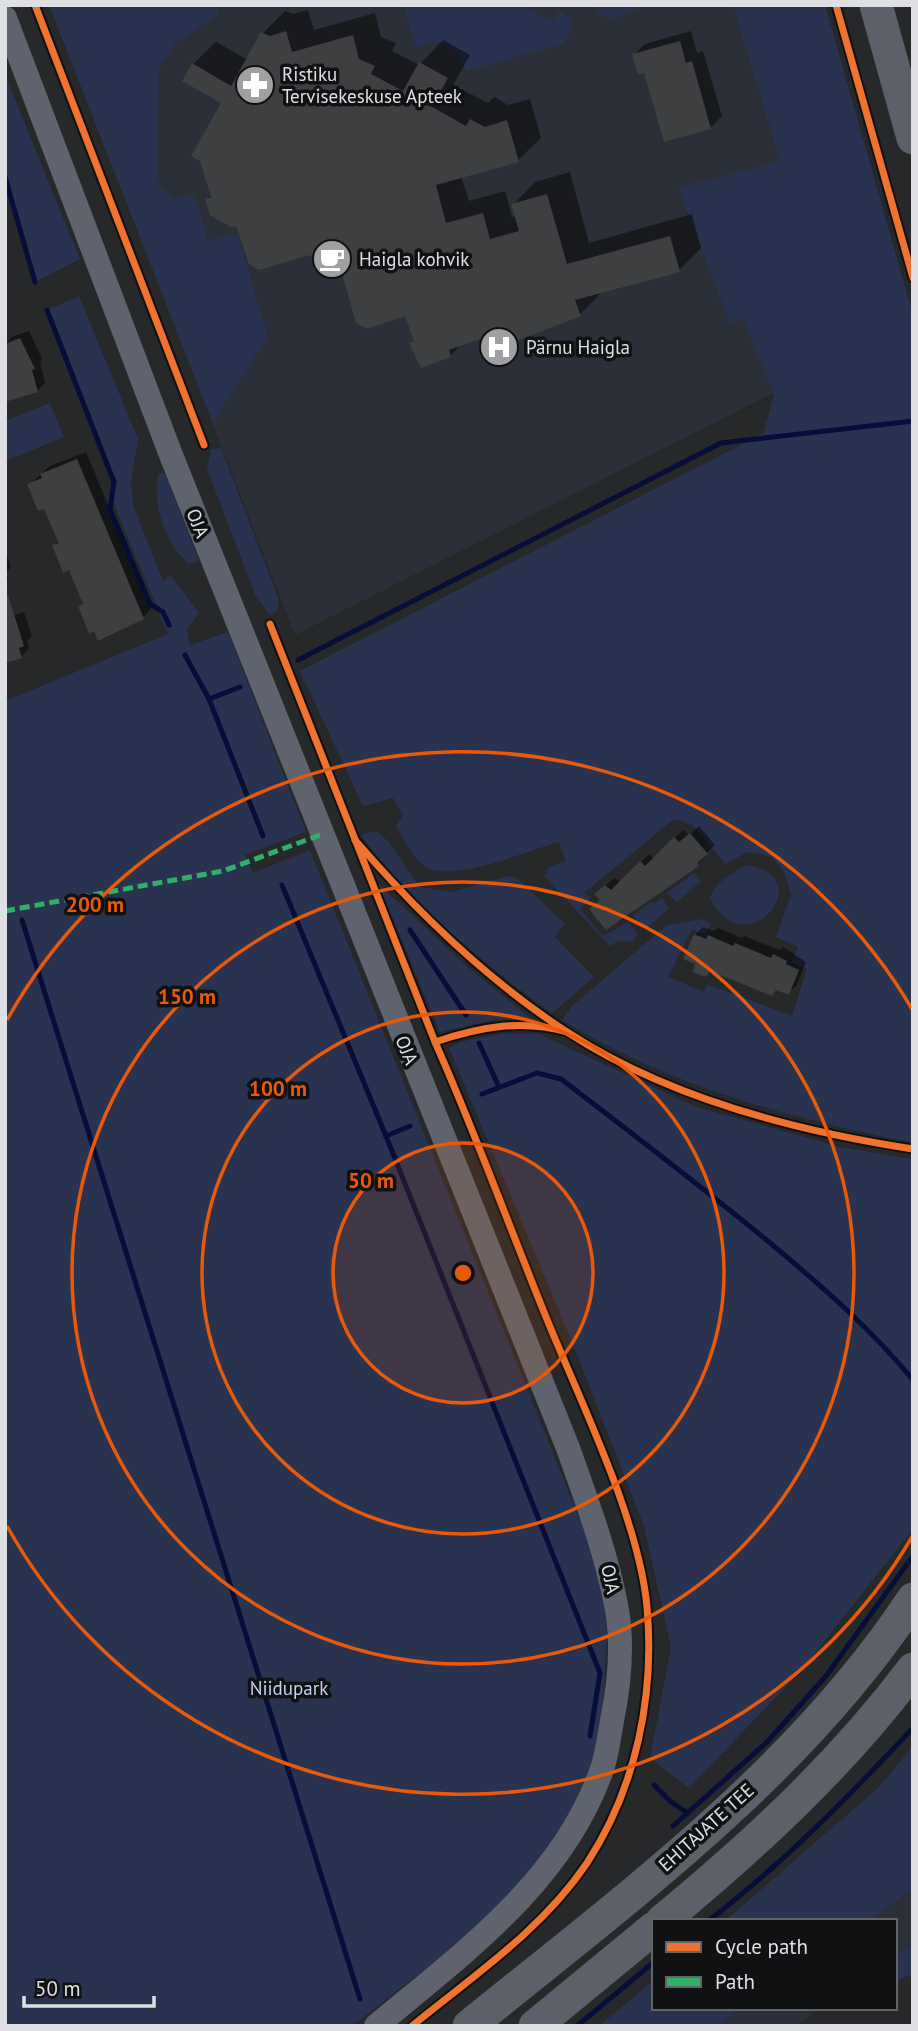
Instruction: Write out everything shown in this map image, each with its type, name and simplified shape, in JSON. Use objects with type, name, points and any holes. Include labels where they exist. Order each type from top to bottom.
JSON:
[{"type":"highway","points":[[876,5],[913,138]]},
{"type":"highway","name":"EHITAJATE TEE","points":[[469,2026],[622,1901],[786,1754],[845,1692],[913,1599]]},
{"type":"highway","points":[[664,1919],[761,1837],[815,1784],[913,1669]]},
{"type":"highway","points":[[535,2026],[652,1930]]},
{"type":"street","name":"OJA","points":[[5,18],[171,455],[306,798],[568,1448],[605,1551],[618,1614],[618,1690],[602,1771],[580,1820],[540,1880],[469,1948],[376,2026]]},
{"type":"shaded area","name":"Pärnu Haigla","points":[[49,5],[733,5],[767,111],[819,319],[809,375],[295,635]]},
{"type":"shaded area","points":[[913,1889],[913,1944],[897,1955],[897,1919],[871,1919]]},
{"type":"shaded area","points":[[738,2010],[818,2010],[796,2026],[716,2026]]},
{"type":"green space","points":[[49,5],[216,5],[219,13],[177,42],[159,67],[157,185],[175,198],[194,194],[208,240],[237,233],[268,336],[213,423]]},
{"type":"green space","points":[[403,5],[523,5],[553,22],[559,10],[570,19],[573,30],[562,44],[467,71],[450,46],[432,41],[419,48],[414,43]]},
{"type":"green space","points":[[600,5],[647,5],[613,19],[596,12]]},
{"type":"green space","points":[[733,5],[825,5],[913,315],[913,1143],[820,1122],[689,1082],[647,1065],[562,1020],[572,1006],[667,925],[702,919],[711,924],[705,935],[692,929],[668,977],[704,992],[707,984],[792,1016],[807,969],[792,962],[798,947],[776,937],[791,895],[784,872],[772,857],[748,852],[725,864],[693,825],[674,819],[584,893],[591,898],[580,909],[603,936],[628,922],[638,935],[631,942],[618,941],[610,946],[544,876],[549,867],[566,861],[559,842],[470,869],[436,871],[424,866],[412,853],[396,826],[403,815],[393,798],[363,806],[300,671],[764,433],[774,393],[743,319],[730,324],[678,188],[780,161]]},
{"type":"green space","points":[[5,75],[80,259],[35,282],[5,177]]},
{"type":"green space","name":"Niidupark","points":[[79,296],[138,439],[131,481],[133,505],[163,581],[171,575],[199,613],[187,629],[190,645],[228,632],[306,832],[245,855],[253,873],[310,850],[600,1570],[607,1629],[602,1731],[592,1769],[579,1799],[519,1888],[436,1961],[352,2026],[5,2026],[5,701],[168,634],[114,504],[114,482],[109,467],[47,310]]},
{"type":"green space","points":[[50,403],[64,437],[5,461],[5,421]]},
{"type":"green space","points":[[221,448],[279,600],[277,611],[270,615],[256,597],[207,469],[211,449]]},
{"type":"green space","points":[[158,473],[164,473],[167,478],[199,561],[189,564],[167,534],[157,498]]},
{"type":"green space","points":[[376,831],[388,841],[420,887],[452,892],[509,876],[518,879],[565,924],[555,937],[594,977],[552,1013],[475,954],[404,887],[363,838],[362,834]]},
{"type":"green space","points":[[746,865],[768,872],[778,885],[778,899],[770,912],[757,922],[742,924],[725,917],[710,898],[720,882]]},
{"type":"green space","points":[[694,873],[701,881],[677,902],[667,893]]},
{"type":"green space","points":[[378,883],[463,963],[531,1019],[493,1020],[440,1032]]},
{"type":"green space","points":[[662,898],[669,908],[646,929],[633,916],[651,902],[654,904]]},
{"type":"green space","points":[[500,1034],[539,1034],[696,1107],[841,1147],[913,1159],[913,1529],[801,1671],[689,1788],[650,1758],[671,1647],[644,1526],[572,1342],[449,1048],[460,1042]]},
{"type":"green space","points":[[913,1746],[913,1889],[871,1919],[727,1919],[879,1787]]},
{"type":"green space","points":[[913,1944],[913,1974],[897,1980],[897,1955]]},
{"type":"green space","points":[[652,1982],[652,2010],[738,2010],[716,2026],[599,2026]]},
{"type":"building","name":"Pärnu Haigla","points":[[286,31],[292,52],[353,35],[359,59],[375,66],[371,74],[403,91],[419,62],[448,78],[432,107],[466,126],[470,119],[485,127],[507,120],[519,162],[436,185],[446,223],[483,213],[490,239],[519,231],[511,204],[547,194],[567,264],[670,236],[680,272],[575,300],[581,316],[485,353],[480,339],[449,350],[451,357],[421,368],[409,343],[414,341],[405,316],[367,329],[356,323],[342,274],[323,272],[310,255],[259,270],[249,264],[236,226],[231,227],[210,215],[205,199],[211,197],[200,161],[191,156],[221,103],[182,81],[192,63],[231,86],[261,32],[270,36]]},
{"type":"building","points":[[680,41],[686,63],[692,61],[711,129],[664,142],[644,73],[638,75],[632,54]]},
{"type":"building","points":[[20,338],[35,369],[32,370],[38,392],[5,402],[5,344]]},
{"type":"building","points":[[77,459],[144,619],[98,641],[94,631],[89,634],[78,606],[83,604],[69,570],[63,573],[52,545],[59,543],[44,509],[38,511],[27,484],[42,478],[40,474]]},
{"type":"building","points":[[8,595],[24,646],[19,648],[22,658],[5,663],[5,596]]},
{"type":"building","points":[[690,833],[708,854],[697,863],[699,866],[606,930],[589,909],[600,900],[594,894],[605,885],[611,890],[640,861],[645,866],[674,837],[679,842]]},
{"type":"building","points":[[694,934],[706,939],[708,935],[733,946],[735,943],[771,958],[773,954],[787,961],[786,964],[799,970],[789,995],[776,990],[772,996],[710,971],[706,977],[693,972],[695,964],[683,959]]},
{"type":"waterway","points":[[5,177],[35,282]]},
{"type":"waterway","points":[[47,310],[114,482],[110,509],[150,604],[163,612],[169,625]]},
{"type":"waterway","points":[[298,660],[721,443],[913,421]]},
{"type":"waterway","points":[[185,655],[209,699],[263,836]]},
{"type":"waterway","points":[[209,699],[240,687]]},
{"type":"waterway","points":[[282,885],[386,1136],[600,1673],[590,1736]]},
{"type":"waterway","points":[[22,920],[360,1999]]},
{"type":"waterway","points":[[410,930],[466,1015]]},
{"type":"waterway","points":[[479,1043],[499,1087]]},
{"type":"waterway","points":[[482,1094],[537,1073],[561,1079],[794,1263],[865,1327],[913,1380]]},
{"type":"waterway","points":[[386,1136],[410,1126]]},
{"type":"waterway","points":[[673,1826],[767,1742],[826,1676],[913,1556]]},
{"type":"waterway","points":[[711,1919],[789,1853],[913,1728]]},
{"type":"waterway","points":[[654,1785],[671,1802],[688,1813]]},
{"type":"waterway","points":[[577,2026],[652,1964]]},
{"type":"marked path","points":[[5,911],[223,871],[320,835]]},
{"type":"cycle path","points":[[35,5],[204,445]]},
{"type":"cycle path","points":[[836,5],[913,278]]},
{"type":"cycle path","points":[[270,624],[435,1042]]},
{"type":"cycle path","points":[[355,840],[454,944],[537,1012],[606,1055],[647,1076],[734,1108],[823,1132],[913,1149]]},
{"type":"cycle path","points":[[412,2026],[528,1931],[569,1887],[587,1863],[604,1834],[630,1773],[644,1707],[648,1674],[647,1607],[633,1536],[606,1460],[435,1042],[501,1026],[534,1026],[567,1032]]},
{"type":"place","name":"Ristiku Tervisekeskuse Apteek","points":[[255,85]]},
{"type":"place","name":"Haigla kohvik","points":[[332,259]]},
{"type":"place","name":"Pärnu Haigla","points":[[499,347]]}]
